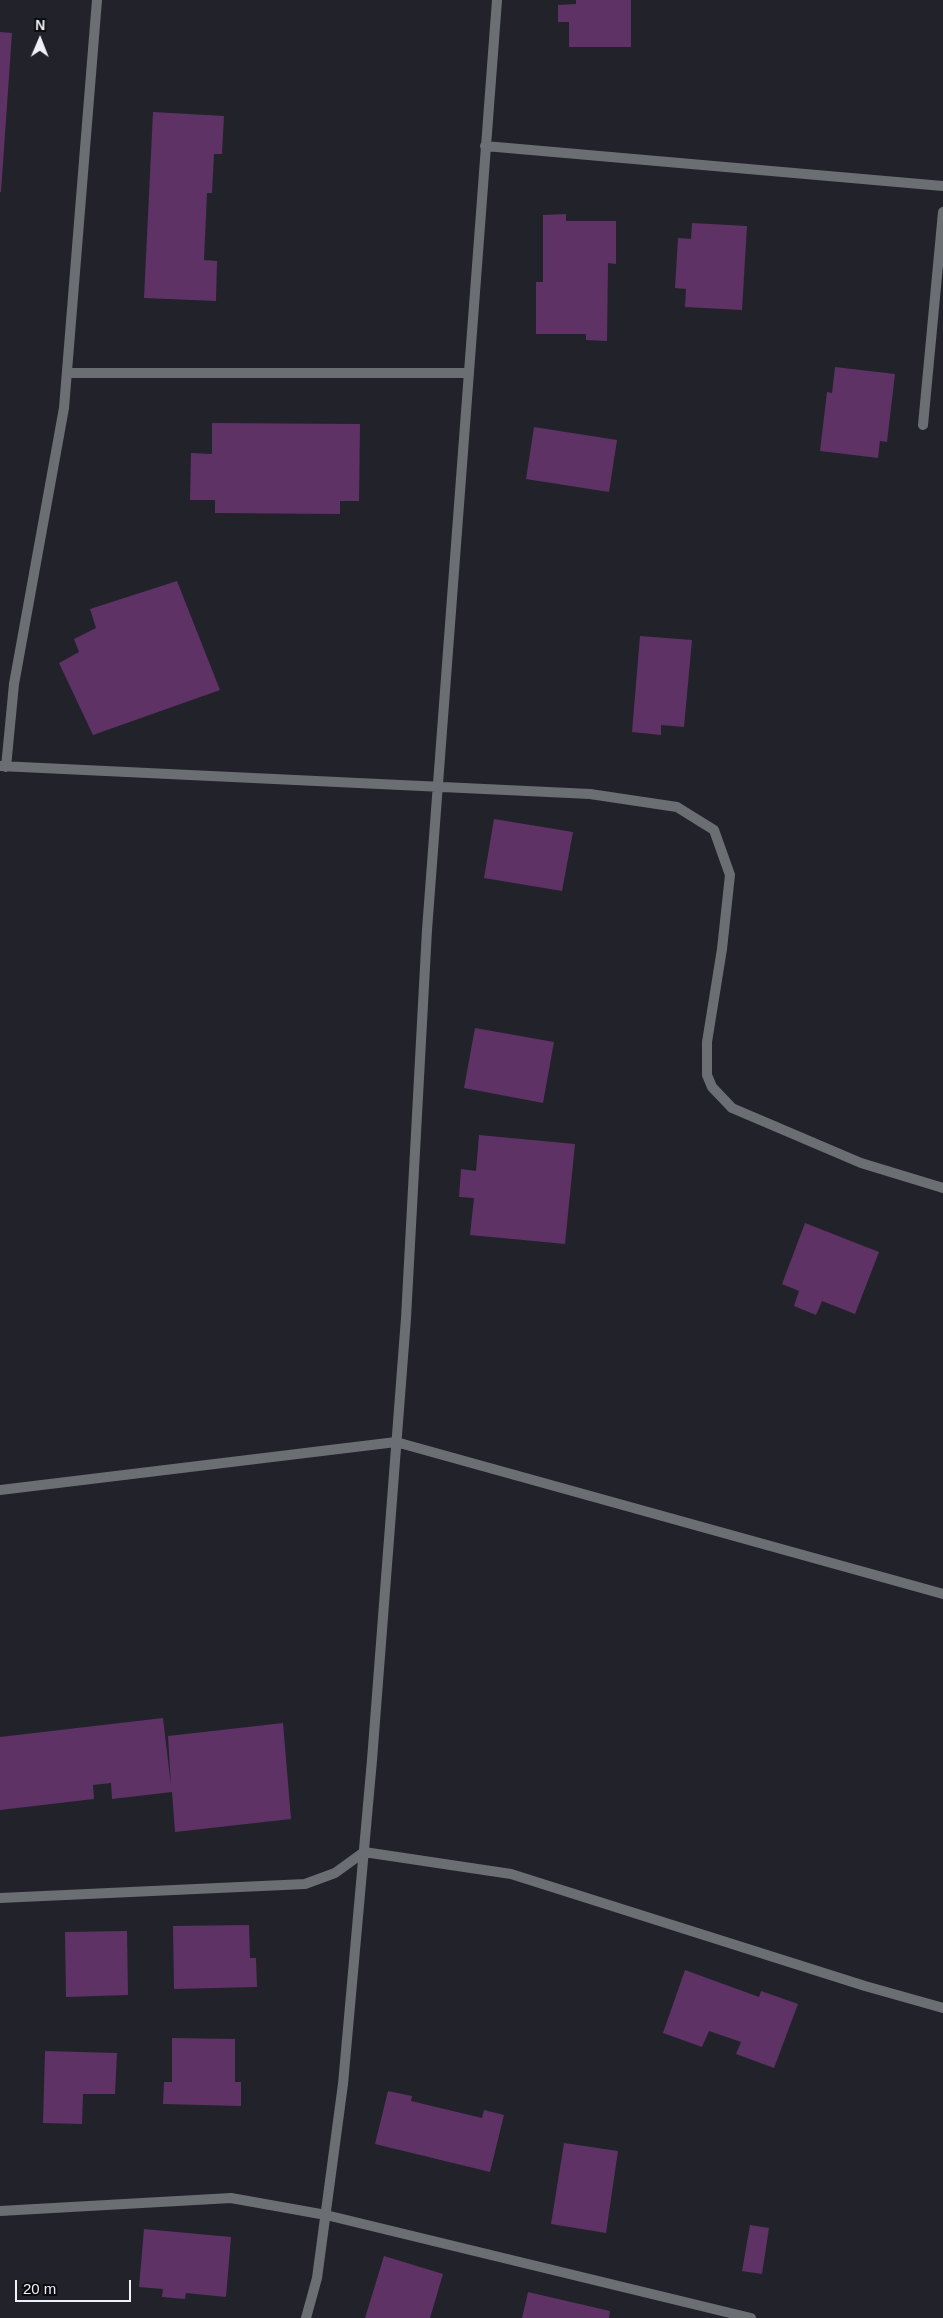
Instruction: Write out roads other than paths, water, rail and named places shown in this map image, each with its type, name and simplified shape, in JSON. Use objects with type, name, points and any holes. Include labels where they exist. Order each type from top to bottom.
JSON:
[{"type":"street","points":[[98,0],[64,408],[14,684],[3,766],[590,794],[677,807],[714,830],[730,875],[722,949],[707,1042],[707,1075],[712,1087],[732,1108],[861,1163],[943,1188]]},
{"type":"street","points":[[306,2318],[317,2278],[343,2084],[364,1852],[406,1318],[427,930],[497,0]]},
{"type":"street","points":[[485,146],[943,186]]},
{"type":"street","points":[[923,425],[943,212]]},
{"type":"street","points":[[67,372],[469,373]]},
{"type":"street","points":[[0,1490],[396,1442],[943,1594]]},
{"type":"street","points":[[0,1898],[305,1884],[335,1873],[364,1852],[512,1874],[865,1986],[943,2008]]},
{"type":"street","points":[[0,2211],[231,2198],[326,2215],[751,2318]]}]
